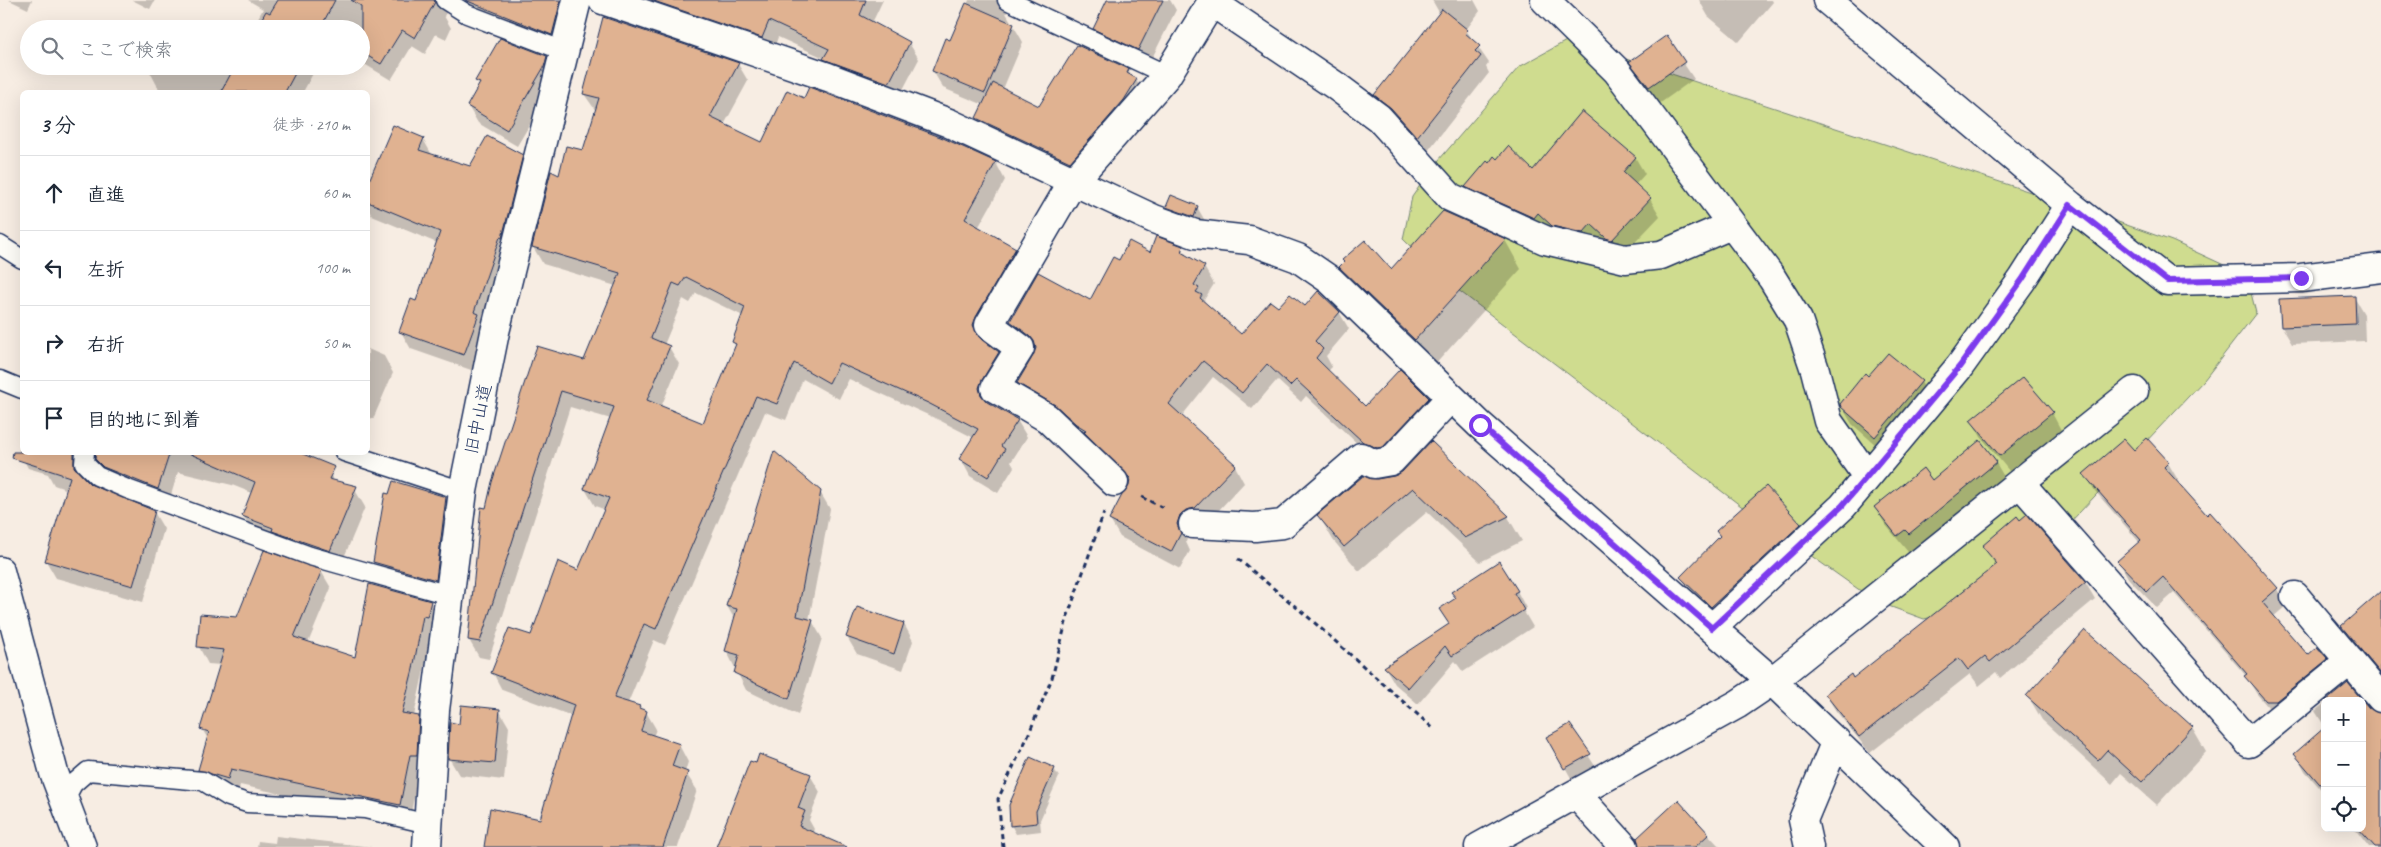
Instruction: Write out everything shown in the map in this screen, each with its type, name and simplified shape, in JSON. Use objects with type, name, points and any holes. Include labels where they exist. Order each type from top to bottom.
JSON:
[{"type":"street","name":"旧中山道","points":[[427,836],[436,710],[463,491],[496,332],[577,0]]},
{"type":"street","points":[[604,0],[828,77],[949,123],[1072,183],[1154,219],[1195,234],[1250,240],[1298,258],[1330,280],[1480,425],[1772,681],[1945,847]]},
{"type":"street","points":[[1545,0],[1617,71],[1772,278],[1798,320],[1815,370],[1828,421],[1866,475]]},
{"type":"street","points":[[1827,0],[2070,205],[2167,281],[2301,278],[2381,268]]},
{"type":"street","points":[[1114,482],[1047,418],[995,388],[1020,348],[989,325],[1072,183],[1166,75],[1213,1],[1379,118],[1450,196],[1544,240],[1625,259],[1661,255],[1731,224]]},
{"type":"street","points":[[1712,628],[1842,506],[1866,475],[1960,366],[2022,280],[2070,205]]},
{"type":"street","points":[[1479,847],[1738,704],[1772,681],[2134,391]]},
{"type":"street","points":[[1193,524],[1255,527],[1283,524],[1361,457],[1374,464],[1391,461],[1451,396]]},
{"type":"street","points":[[2020,482],[2250,743],[2350,661]]},
{"type":"street","points":[[0,571],[54,773],[82,847]]},
{"type":"street","points":[[2295,596],[2381,698]]},
{"type":"street","points":[[1809,847],[1802,820],[1836,741]]},
{"type":"street","points":[[1576,794],[1624,847]]},
{"type":"lane","points":[[445,0],[467,14],[564,51]]},
{"type":"lane","points":[[1007,0],[1166,75]]},
{"type":"lane","points":[[0,245],[20,258]]},
{"type":"lane","points":[[0,380],[20,388]]},
{"type":"lane","points":[[85,455],[84,463],[97,476],[128,488],[310,556],[449,595]]},
{"type":"lane","points":[[353,455],[463,491]]},
{"type":"lane","points":[[64,801],[73,784],[88,771],[203,781],[229,797],[247,803],[366,810],[427,836]]},
{"type":"path","points":[[1003,847],[998,799],[1027,738],[1052,678],[1066,618],[1114,482],[1193,524]]},
{"type":"path","points":[[1233,554],[1307,616],[1435,730]]},
{"type":"green space","points":[[1568,40],[2070,205],[2172,241],[2224,265],[2249,285],[2256,313],[2204,380],[2017,579],[1970,609],[1924,619],[1875,601],[1745,509],[1445,280],[1403,239],[1412,197],[1432,168],[1519,67]]},
{"type":"building","points":[[278,0],[335,0],[325,20],[261,20],[266,11],[270,13]]},
{"type":"building","points":[[351,0],[434,0],[435,2],[415,38],[402,30],[381,64],[370,57],[370,20],[361,20],[361,6]]},
{"type":"building","points":[[465,0],[561,0],[552,35]]},
{"type":"building","points":[[651,0],[866,0],[860,15],[910,42],[889,83],[823,59],[829,49],[769,21],[762,38]]},
{"type":"building","points":[[1107,0],[1163,0],[1138,50],[1093,29]]},
{"type":"building","points":[[966,3],[1014,24],[985,93],[932,71],[945,38],[950,40]]},
{"type":"building","points":[[1442,9],[1468,30],[1465,33],[1480,46],[1475,51],[1481,56],[1417,137],[1391,108],[1374,95]]},
{"type":"building","points":[[603,17],[739,63],[710,117],[762,142],[787,90],[804,98],[809,87],[943,138],[996,162],[965,219],[1016,248],[973,325],[979,337],[999,352],[982,380],[979,388],[981,395],[987,402],[1018,420],[1001,446],[1005,449],[988,477],[959,459],[978,429],[928,403],[839,363],[829,383],[794,363],[777,404],[756,396],[656,629],[644,624],[614,698],[640,706],[639,708],[647,711],[641,731],[680,744],[672,766],[688,772],[663,847],[484,847],[490,808],[540,819],[574,705],[491,673],[509,628],[531,635],[558,561],[578,570],[609,498],[584,489],[614,407],[561,391],[480,642],[468,640],[481,507],[486,508],[492,482],[537,346],[584,360],[620,273],[532,247],[551,171],[559,175],[566,146],[583,150],[599,98],[583,94]],"holes":[[[686,277],[745,307],[732,342],[736,344],[703,423],[647,400],[670,346],[651,338],[673,283],[680,286]]]},
{"type":"building","points":[[1667,35],[1685,62],[1649,87],[1629,62]]},
{"type":"building","points":[[500,38],[547,56],[544,67],[507,130],[467,106],[480,83],[475,81]]},
{"type":"building","points":[[1077,45],[1129,69],[1127,73],[1137,79],[1124,100],[1070,162],[976,118],[993,83],[1039,106]]},
{"type":"building","points":[[230,75],[294,75],[286,90],[222,90]]},
{"type":"building","points":[[1582,111],[1636,157],[1623,172],[1651,198],[1612,240],[1606,238],[1591,224],[1583,233],[1552,226],[1538,213],[1534,218],[1465,187],[1487,161],[1489,163],[1494,156],[1497,159],[1508,146],[1533,170]]},
{"type":"building","points":[[393,125],[424,138],[419,150],[470,166],[487,136],[523,155],[502,238],[500,237],[474,312],[479,314],[464,355],[399,332],[411,299],[416,301],[440,232],[370,203],[370,178]]},
{"type":"building","points":[[1171,195],[1198,206],[1194,217],[1166,207]]},
{"type":"building","points":[[1443,211],[1506,239],[1415,340],[1339,267],[1344,262],[1342,260],[1365,240],[1391,269]]},
{"type":"building","points":[[1156,236],[1183,246],[1181,252],[1205,266],[1194,285],[1199,288],[1196,292],[1202,295],[1200,298],[1241,334],[1270,301],[1278,307],[1290,294],[1305,306],[1318,291],[1340,312],[1315,341],[1323,349],[1316,358],[1365,406],[1400,369],[1429,398],[1383,447],[1377,448],[1363,442],[1296,380],[1290,386],[1267,364],[1242,393],[1203,361],[1169,404],[1236,465],[1195,508],[1186,510],[1180,515],[1177,524],[1181,533],[1171,552],[1109,520],[1129,486],[1130,478],[1084,432],[1086,430],[1076,424],[1055,405],[1017,383],[1036,348],[1030,336],[1010,321],[1038,272],[1090,300],[1113,257],[1119,260],[1129,241],[1150,252]]},
{"type":"building","points":[[2355,296],[2356,324],[2281,327],[2279,299]]},
{"type":"building","points":[[1888,353],[1922,381],[1875,437],[1840,404],[1865,373],[1868,376]]},
{"type":"building","points":[[2023,377],[2053,412],[2000,456],[1970,420]]},
{"type":"building","points":[[2147,438],[2169,462],[2164,467],[2207,515],[2210,512],[2278,588],[2262,602],[2308,655],[2317,647],[2328,659],[2276,701],[2266,701],[2244,676],[2247,674],[2163,577],[2147,592],[2117,561],[2141,540],[2083,474],[2124,439],[2134,450]]},
{"type":"building","points":[[1980,440],[1997,462],[1909,534],[1905,530],[1897,536],[1874,507],[1923,468],[1932,480]]},
{"type":"building","points":[[1431,441],[1509,516],[1465,538],[1413,488],[1344,547],[1317,515],[1363,476],[1377,479],[1394,476],[1402,472]]},
{"type":"building","points":[[774,451],[821,491],[797,616],[813,620],[789,699],[734,673],[739,655],[725,651],[737,609],[726,606]]},
{"type":"building","points":[[13,452],[20,452],[20,455],[74,455],[74,467],[90,484],[155,511],[133,586],[45,561],[70,477],[12,458]]},
{"type":"building","points":[[96,455],[169,455],[158,489],[103,467],[95,459]]},
{"type":"building","points":[[193,455],[305,455],[335,467],[329,479],[357,486],[330,551],[272,531],[273,528],[242,516],[255,482]]},
{"type":"building","points":[[393,481],[446,497],[436,580],[373,562],[385,493],[389,494]]},
{"type":"building","points":[[1766,486],[1801,524],[1711,607],[1680,577],[1720,536],[1716,531]]},
{"type":"building","points":[[2027,514],[2086,582],[1990,662],[1985,656],[1968,670],[1959,658],[1859,737],[1825,694],[1851,674],[1853,678],[1997,564],[1982,546],[2017,516],[2020,520]]},
{"type":"building","points":[[264,550],[322,570],[294,637],[355,657],[369,584],[431,601],[427,617],[423,616],[402,713],[419,716],[417,755],[410,755],[400,805],[231,769],[228,779],[198,770],[209,732],[200,729],[224,650],[197,647],[200,614],[237,617]]},
{"type":"building","points":[[1499,561],[1518,591],[1514,593],[1524,610],[1452,656],[1445,646],[1408,688],[1384,667],[1449,624],[1439,609],[1456,598],[1451,592]]},
{"type":"building","points":[[2381,591],[2381,674],[2341,626]]},
{"type":"building","points":[[857,607],[904,623],[894,654],[846,637]]},
{"type":"building","points":[[2085,630],[2193,727],[2142,782],[2107,750],[2098,760],[2026,696]]},
{"type":"building","points":[[2348,683],[2360,697],[2331,697]]},
{"type":"building","points":[[2366,704],[2369,708],[2381,713],[2381,847],[2375,847],[2362,832],[2366,832]]},
{"type":"building","points":[[461,705],[500,709],[495,763],[448,759],[450,722],[459,724]]},
{"type":"building","points":[[1570,724],[1591,754],[1564,769],[1546,737]]},
{"type":"building","points":[[2321,730],[2321,785],[2294,754]]},
{"type":"building","points":[[759,754],[811,774],[798,808],[805,811],[799,826],[847,847],[716,847],[750,761],[756,763]]},
{"type":"building","points":[[1030,757],[1055,768],[1036,811],[1037,823],[1010,826],[1009,805]]},
{"type":"building","points":[[1678,800],[1709,834],[1695,847],[1639,847],[1637,838]]},
{"type":"route","points":[[1480,425],[1712,628],[1842,506],[1866,475],[1960,366],[2022,280],[2070,205],[2167,281],[2301,278]]}]
